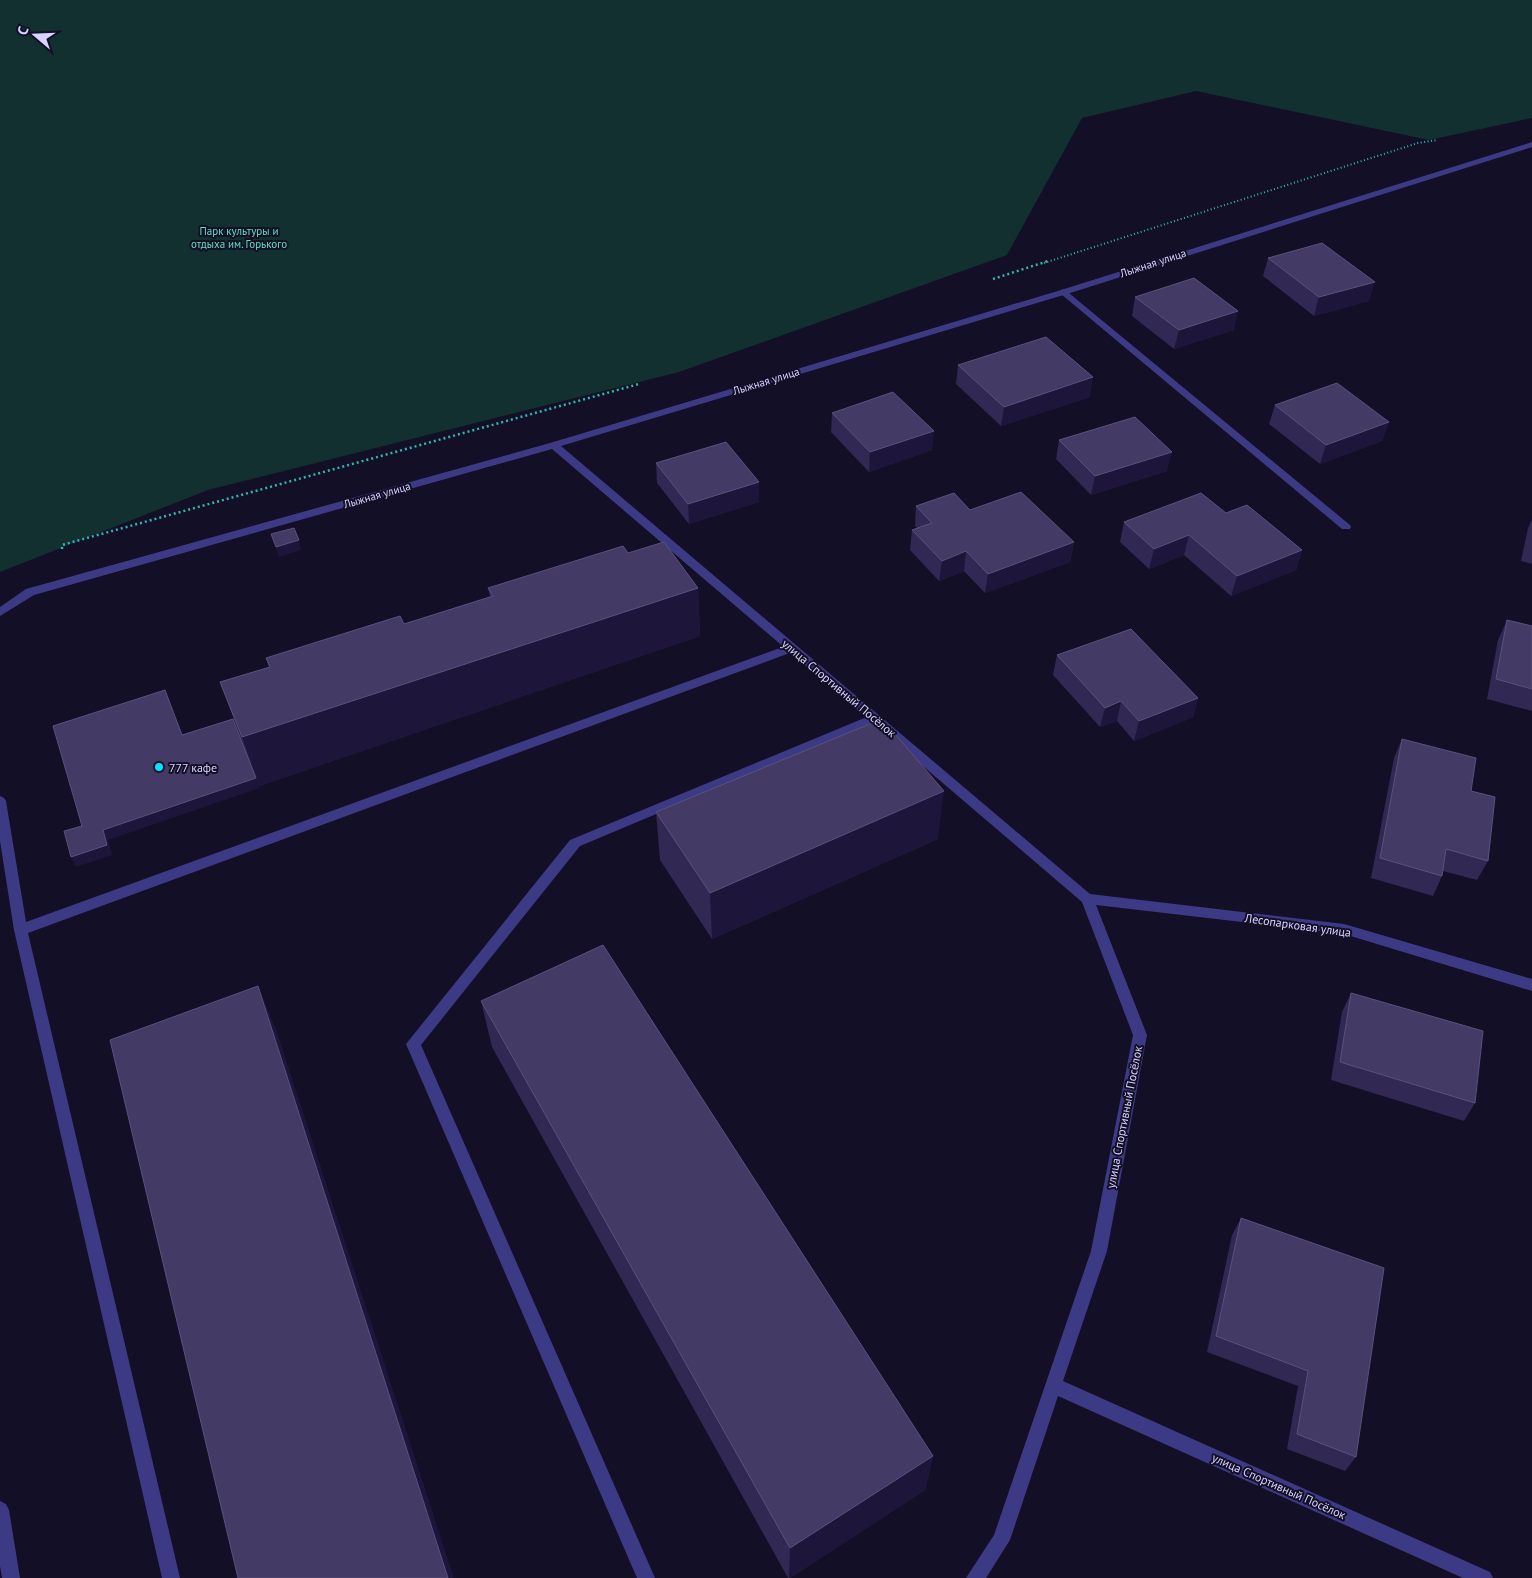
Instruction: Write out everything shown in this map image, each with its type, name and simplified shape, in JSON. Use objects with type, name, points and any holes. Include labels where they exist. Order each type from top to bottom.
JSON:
[{"type":"street","name":"Лыжная улица","points":[[0,612],[30,592],[554,445],[1064,292],[1532,144]]},
{"type":"street","points":[[1064,292],[1346,527]]},
{"type":"street","name":"улица Спортивный Посёлок","points":[[554,445],[1086,900],[1140,1034],[1099,1251],[1054,1386],[1484,1578]]},
{"type":"street","points":[[21,930],[791,648]]},
{"type":"street","points":[[646,1578],[413,1044],[575,843],[874,718]]},
{"type":"street","points":[[0,801],[21,930],[171,1578]]},
{"type":"street","name":"Лесопарковая улица","points":[[1086,900],[1344,929],[1532,985]]},
{"type":"street","points":[[975,1578],[1001,1540],[1054,1386]]},
{"type":"street","points":[[0,1510],[11,1578]]},
{"type":"path","points":[[986,281],[1418,143],[1445,139]]},
{"type":"path","points":[[57,584],[62,545],[645,383]]},
{"type":"green space","name":"Парк культуры и отдыха им. Горького","points":[[0,0],[1532,0],[1532,118],[1429,140],[1196,91],[1082,118],[1007,255],[679,372],[208,490],[0,572]]},
{"type":"building","points":[[1322,243],[1375,282],[1319,297],[1268,258]]},
{"type":"building","points":[[1194,278],[1238,311],[1179,330],[1135,297]]},
{"type":"building","points":[[1046,337],[1093,377],[1004,407],[958,365]]},
{"type":"building","points":[[1337,383],[1389,422],[1326,445],[1275,405]]},
{"type":"building","points":[[893,392],[934,431],[870,452],[832,413]]},
{"type":"building","points":[[1135,417],[1172,452],[1095,476],[1059,440]]},
{"type":"building","points":[[726,442],[759,482],[688,504],[656,463]]},
{"type":"building","points":[[1021,492],[1074,542],[988,574],[966,551],[942,561],[912,530],[932,523],[916,506],[954,493],[970,510]]},
{"type":"building","points":[[1201,493],[1226,513],[1247,505],[1302,550],[1237,576],[1189,535],[1154,549],[1124,522]]},
{"type":"building","points":[[294,528],[299,540],[276,547],[271,534]]},
{"type":"building","points":[[664,542],[698,588],[242,737],[220,682],[270,667],[266,658],[400,616],[404,624],[493,596],[488,588],[623,546],[628,553]]},
{"type":"building","points":[[1507,620],[1532,626],[1532,689],[1496,679]]},
{"type":"building","points":[[1131,629],[1198,698],[1139,721],[1121,701],[1105,708],[1057,655]]},
{"type":"building","name":"777 кафе","points":[[165,690],[182,735],[233,719],[256,778],[103,830],[107,845],[71,857],[64,831],[82,826],[53,726]]},
{"type":"building","points":[[882,719],[944,791],[710,893],[656,812]]},
{"type":"building","points":[[1402,739],[1476,758],[1471,791],[1495,797],[1488,861],[1446,849],[1442,876],[1380,858]]},
{"type":"building","points":[[603,945],[933,1456],[790,1548],[481,1001]]},
{"type":"building","points":[[258,986],[448,1578],[238,1578],[110,1040]]},
{"type":"building","points":[[1351,993],[1483,1031],[1475,1103],[1340,1062]]},
{"type":"building","points":[[1241,1218],[1384,1268],[1356,1457],[1297,1434],[1308,1371],[1216,1336]]},
{"type":"place","name":"777 кафе","points":[[159,767]]}]
